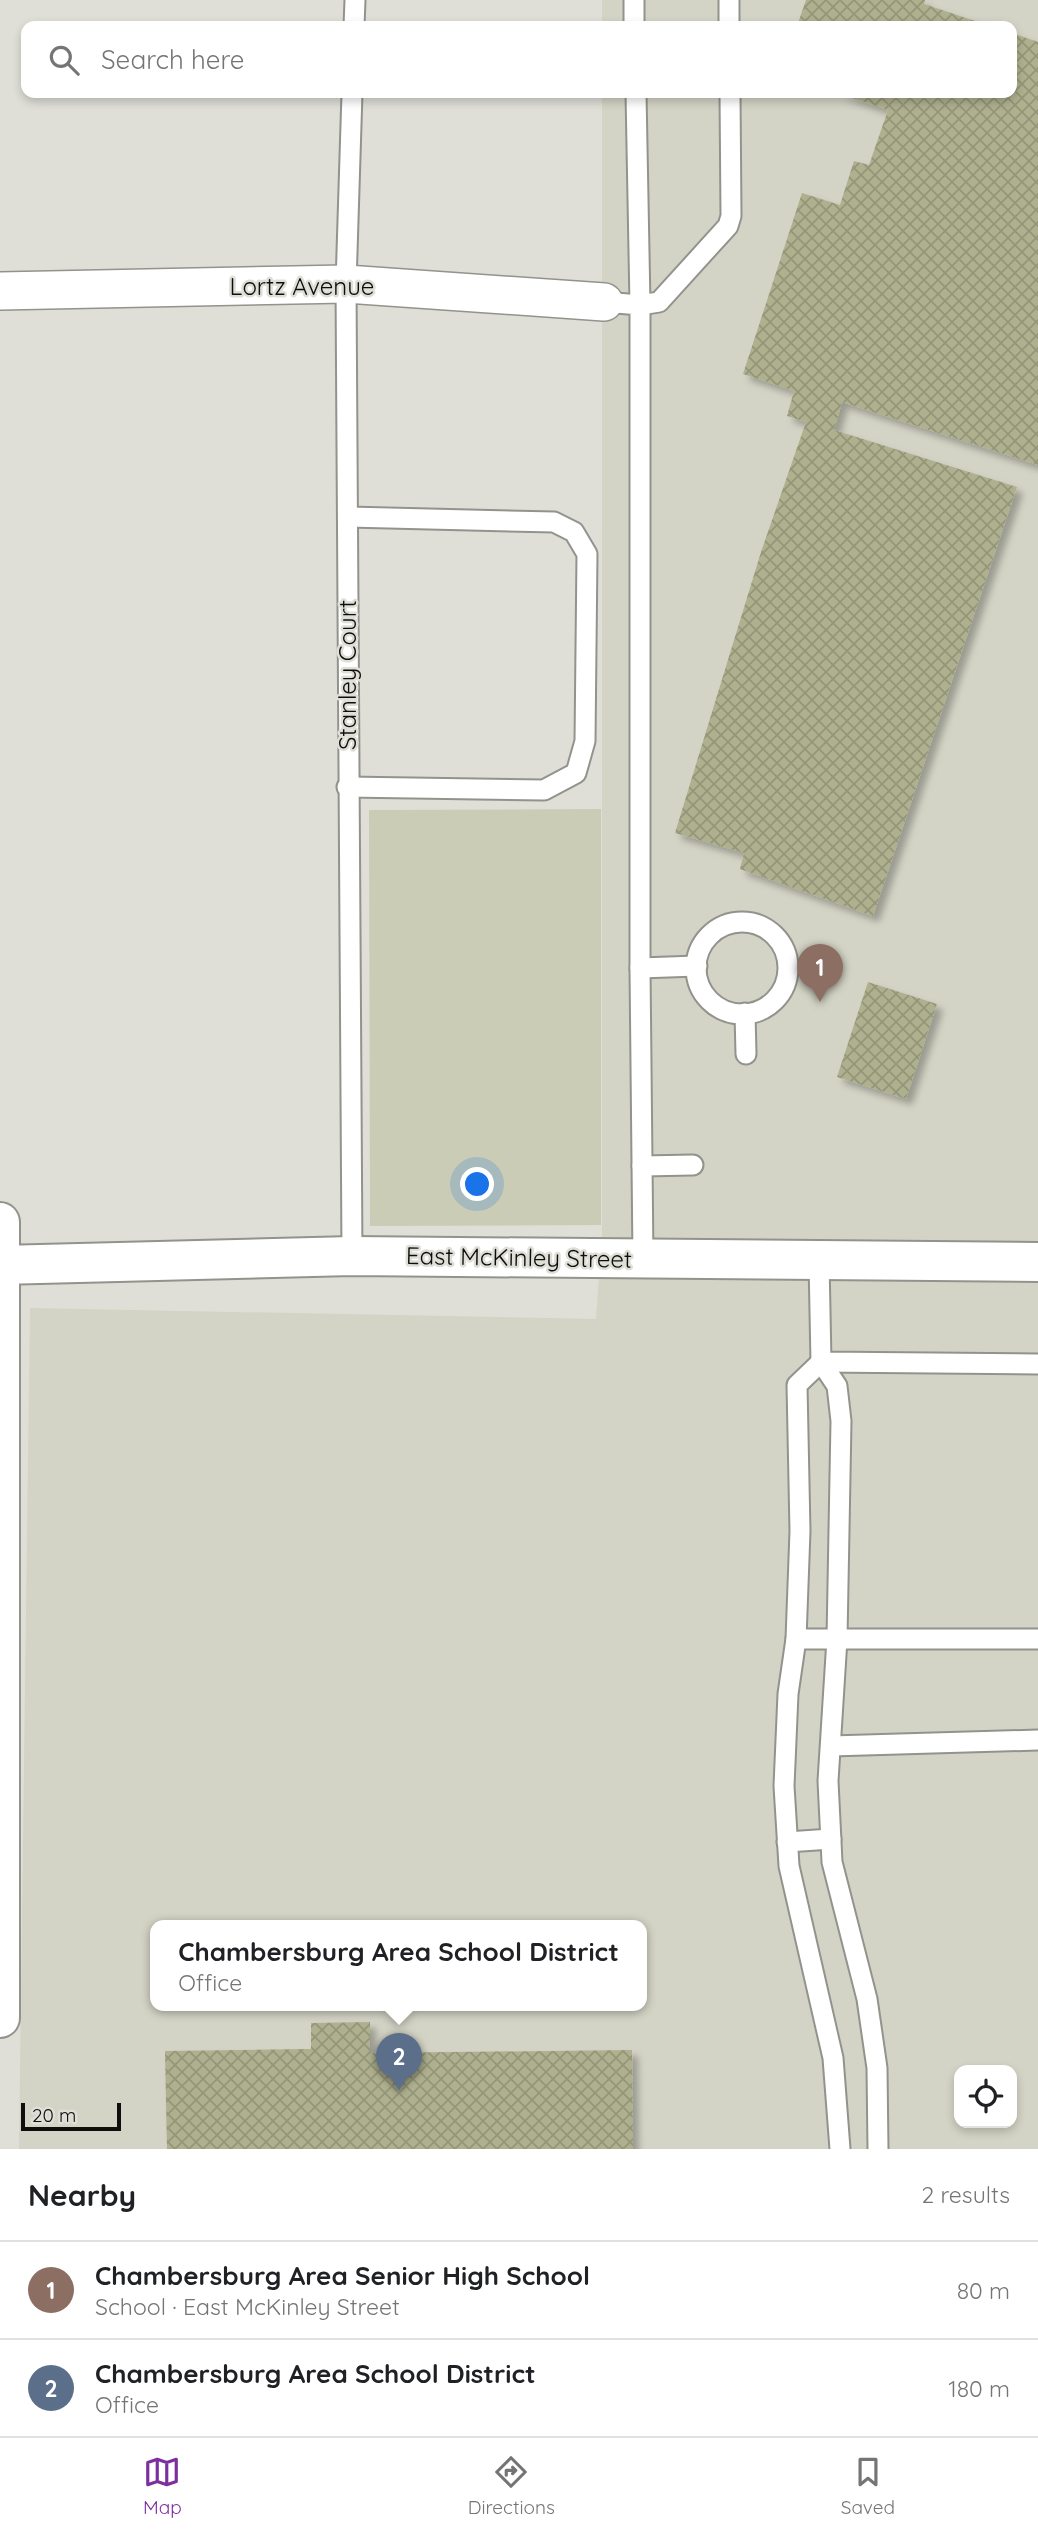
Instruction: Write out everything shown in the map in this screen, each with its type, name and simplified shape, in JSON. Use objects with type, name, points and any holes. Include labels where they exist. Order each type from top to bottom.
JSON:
[{"type":"street","name":"Lortz Avenue","points":[[0,291],[346,284],[604,302]]},
{"type":"street","points":[[0,1222],[0,2018]]},
{"type":"street","name":"East McKinley Street","points":[[0,1265],[352,1256],[1038,1262]]},
{"type":"lane","points":[[354,21],[355,0]]},
{"type":"lane","points":[[634,0],[635,21]]},
{"type":"lane","points":[[729,0],[729,21]]},
{"type":"lane","name":"Stanley Court","points":[[352,98],[346,284],[352,1256]]},
{"type":"lane","points":[[636,98],[640,305],[643,1259]]},
{"type":"lane","points":[[604,302],[640,305],[659,302],[728,226],[731,216],[730,98]]},
{"type":"lane","points":[[348,517],[554,522],[574,532],[587,554],[585,741],[576,773],[544,790],[348,786]]},
{"type":"lane","points":[[739,922],[754,923],[779,939],[786,952],[787,982],[769,1006],[745,1013],[726,1011],[712,1003],[702,991],[697,966],[701,946],[711,934],[723,925],[739,922]]},
{"type":"lane","points":[[640,968],[697,966]]},
{"type":"lane","points":[[745,1013],[746,1054]]},
{"type":"lane","points":[[642,1166],[693,1165]]},
{"type":"lane","points":[[820,1261],[821,1362],[837,1386],[841,1422],[837,1639],[828,1781],[832,1862],[867,1999],[877,2068],[878,2149]]},
{"type":"lane","points":[[840,2149],[833,2058],[794,1890],[783,1786],[788,1695],[796,1639],[800,1531],[797,1385],[821,1362],[1038,1364]]},
{"type":"lane","points":[[796,1639],[1038,1639]]},
{"type":"lane","points":[[831,1746],[1038,1740]]},
{"type":"lane","points":[[787,1843],[831,1839]]},
{"type":"shaded area","points":[[602,0],[1038,0],[1038,2149],[19,2149],[30,1308],[596,1319],[602,1234],[602,98],[1017,98],[1017,21],[602,21]]},
{"type":"green space","points":[[601,809],[601,1225],[370,1226],[369,810]]},
{"type":"building","points":[[806,0],[925,0],[924,4],[975,21],[799,21]]},
{"type":"building","points":[[1017,35],[1038,42],[1038,465],[842,402],[834,430],[1017,487],[873,916],[740,869],[744,853],[675,833],[761,552],[806,422],[787,416],[794,391],[743,374],[802,193],[840,205],[854,161],[869,165],[888,110],[853,98],[1017,98]]},
{"type":"building","points":[[868,982],[937,1004],[906,1099],[837,1077]]},
{"type":"building","points":[[370,2022],[370,2053],[632,2050],[633,2149],[167,2149],[165,2051],[311,2049],[311,2023]]},
{"type":"place","name":"Chambersburg Area Senior High School","points":[[820,1002]]},
{"type":"place","name":"Chambersburg Area School District","points":[[399,2091]]}]
